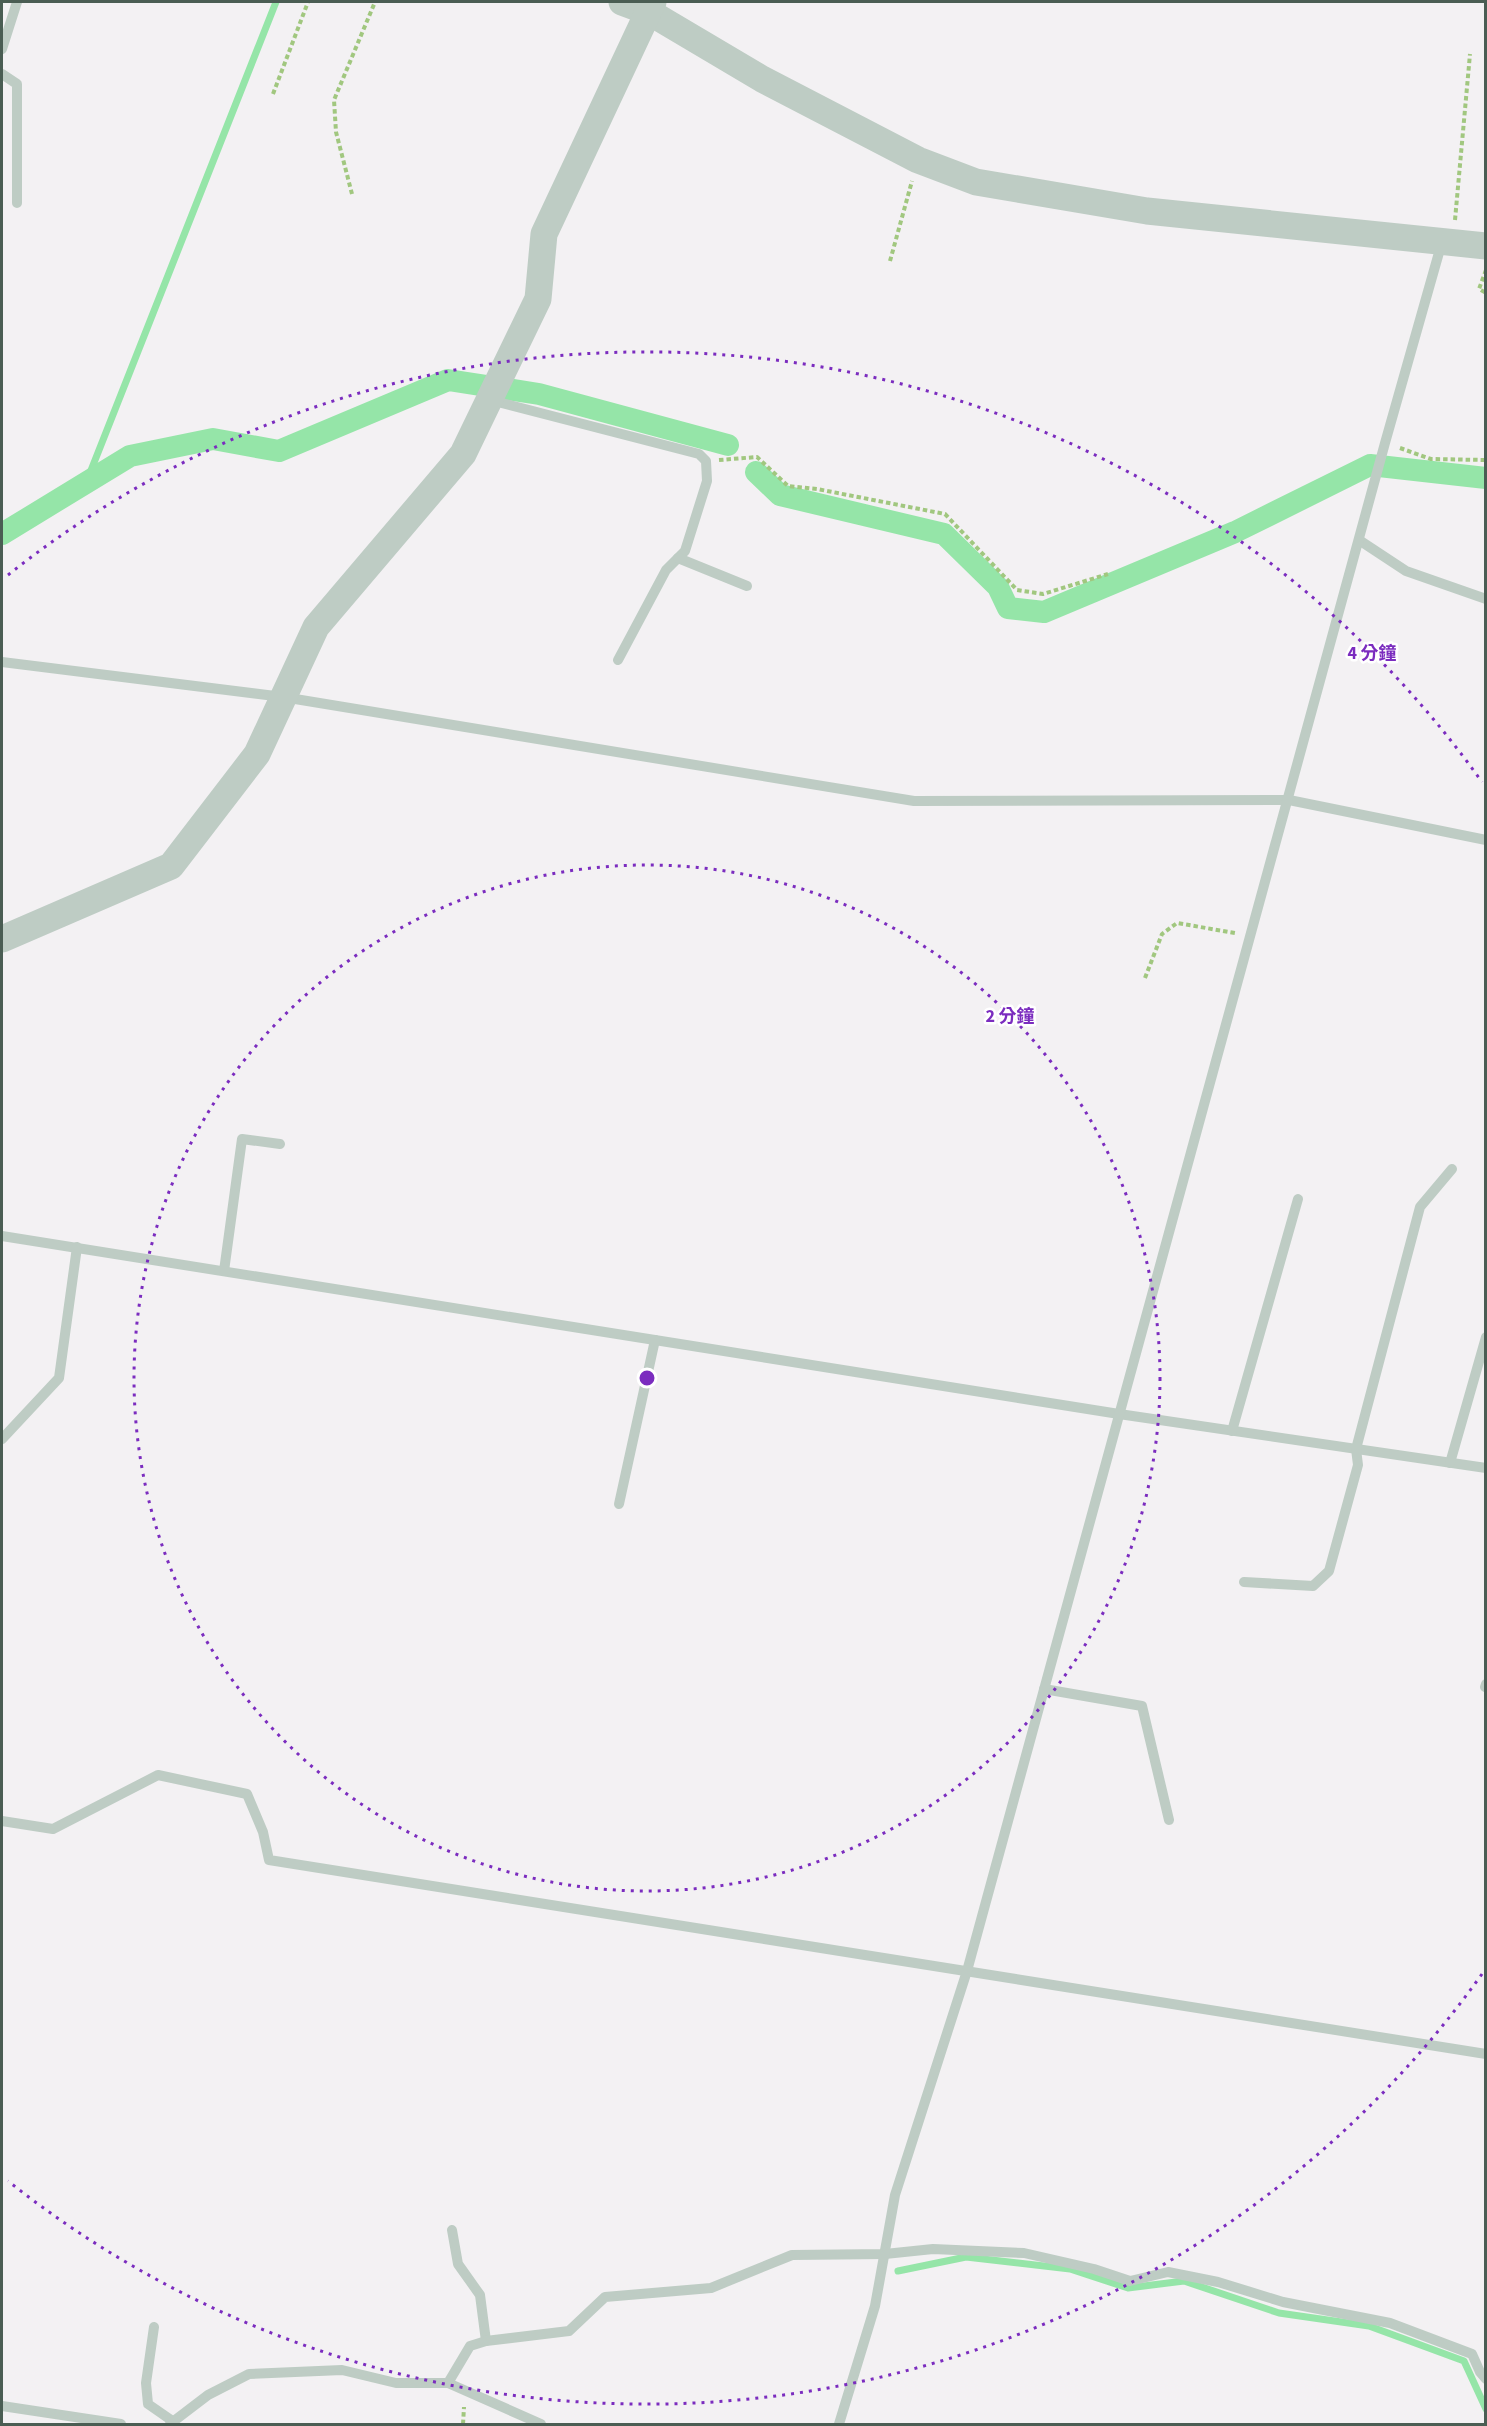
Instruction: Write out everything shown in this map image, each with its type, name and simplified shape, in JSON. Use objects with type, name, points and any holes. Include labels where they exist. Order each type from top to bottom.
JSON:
[{"type":"street","points":[[622,2],[651,7],[762,79],[918,160],[976,182],[1147,211],[1485,246]]},
{"type":"street","points":[[2,939],[171,866],[256,754],[316,627],[463,454],[538,299],[544,234],[651,7]]},
{"type":"lane","points":[[2,49],[17,2]]},
{"type":"lane","points":[[2,74],[17,84],[17,203]]},
{"type":"lane","points":[[839,2424],[875,2307],[896,2195],[967,1971],[1385,443],[1448,242]]},
{"type":"lane","points":[[489,400],[699,454],[706,461],[707,482],[685,551],[666,570],[618,660]]},
{"type":"lane","points":[[1359,540],[1406,571],[1485,599]]},
{"type":"lane","points":[[678,558],[747,586]]},
{"type":"lane","points":[[2,662],[283,697],[914,801],[1288,801],[1485,840]]},
{"type":"lane","points":[[224,1271],[242,1140],[280,1144]]},
{"type":"lane","points":[[1244,1582],[1313,1587],[1329,1571],[1358,1465],[1356,1449],[1420,1207],[1452,1169]]},
{"type":"lane","points":[[1232,1431],[1298,1199]]},
{"type":"lane","points":[[2,1236],[1119,1414],[1485,1468]]},
{"type":"lane","points":[[2,1439],[59,1378],[77,1247]]},
{"type":"lane","points":[[1450,1463],[1485,1337]]},
{"type":"lane","points":[[619,1504],[655,1340]]},
{"type":"lane","points":[[1044,1689],[1142,1706],[1169,1820]]},
{"type":"lane","points":[[2,1821],[53,1829],[158,1775],[247,1794],[263,1832],[269,1860],[1485,2054]]},
{"type":"lane","points":[[452,2230],[458,2264],[480,2295],[486,2341]]},
{"type":"lane","points":[[448,2383],[470,2346],[486,2341],[569,2331],[605,2297],[711,2288],[792,2255],[885,2254],[933,2249],[1024,2253],[1094,2269],[1130,2281],[1168,2272],[1218,2282],[1283,2302],[1390,2323],[1472,2354],[1485,2379]]},
{"type":"lane","points":[[154,2326],[146,2383],[148,2404],[172,2423],[208,2395],[249,2374],[342,2370],[396,2383],[448,2383],[541,2424]]},
{"type":"lane","points":[[2,2406],[121,2424]]},
{"type":"path","points":[[273,94],[308,2]]},
{"type":"path","points":[[352,194],[336,132],[334,100],[375,2]]},
{"type":"path","points":[[1448,242],[1470,54]]},
{"type":"path","points":[[890,261],[918,160]]},
{"type":"path","points":[[1485,270],[1479,289],[1485,293]]},
{"type":"path","points":[[1385,443],[1431,459],[1485,460]]},
{"type":"path","points":[[706,461],[757,458],[788,486],[817,489],[945,514],[1017,590],[1043,594],[1108,574]]},
{"type":"path","points":[[1144,978],[1162,934],[1177,923],[1251,936]]},
{"type":"waterway","points":[[86,483],[276,2]]},
{"type":"waterway","points":[[2,534],[130,456],[213,439],[279,451],[448,380],[539,394],[728,445]]},
{"type":"waterway","points":[[756,472],[780,495],[944,534],[998,587],[1008,608],[1044,612],[1235,532],[1370,465],[1486,478]]},
{"type":"waterway","points":[[898,2271],[966,2257],[1070,2269],[1128,2288],[1184,2281],[1279,2313],[1369,2326],[1464,2361],[1486,2409]]}]
